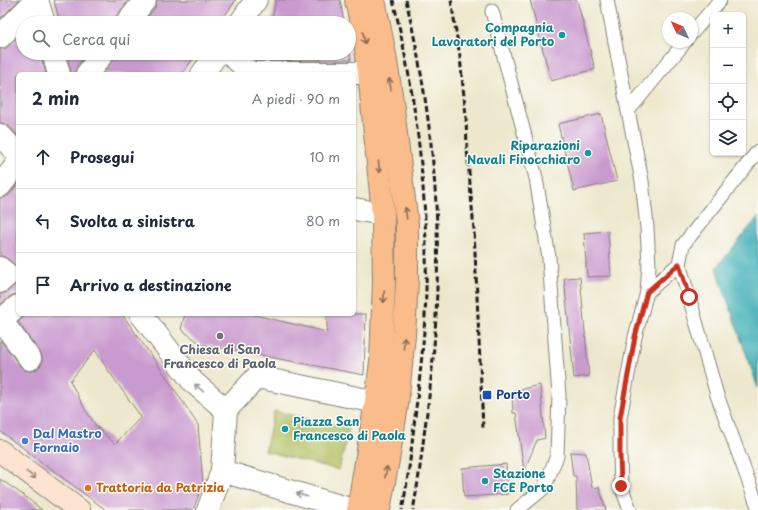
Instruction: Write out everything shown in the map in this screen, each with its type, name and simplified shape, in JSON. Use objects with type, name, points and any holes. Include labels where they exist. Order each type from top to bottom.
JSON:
[{"type":"main road","points":[[356,0],[365,42],[369,73],[383,214],[384,283],[382,360],[358,510]]},
{"type":"main road","points":[[374,0],[392,101],[407,224],[407,281],[404,335],[397,405],[379,510]]},
{"type":"main road","points":[[0,451],[79,510]]},
{"type":"street","points":[[20,16],[36,0],[42,16]]},
{"type":"street","points":[[132,16],[145,0]]},
{"type":"street","points":[[245,16],[256,0]]},
{"type":"street","points":[[0,37],[16,21]]},
{"type":"street","points":[[55,60],[58,72]]},
{"type":"street","points":[[89,72],[98,60]]},
{"type":"street","points":[[204,72],[213,60]]},
{"type":"street","points":[[237,60],[248,72]]},
{"type":"street","points":[[356,73],[369,73]]},
{"type":"street","points":[[0,135],[16,152]]},
{"type":"street","points":[[0,186],[16,166]]},
{"type":"street","points":[[356,209],[383,214]]},
{"type":"street","points":[[0,268],[8,276],[0,282]]},
{"type":"street","points":[[16,308],[0,320],[30,359]]},
{"type":"street","points":[[142,316],[193,382],[226,410]]},
{"type":"street","points":[[210,504],[222,471],[226,410],[257,377],[376,402]]},
{"type":"street","points":[[222,471],[353,510]]},
{"type":"lane","points":[[607,0],[642,181],[647,227],[649,266],[647,292],[635,337],[620,418],[621,486],[630,510]]},
{"type":"lane","points":[[698,26],[720,0]]},
{"type":"lane","points":[[492,11],[536,178],[549,258],[559,396],[557,456],[544,488],[517,510]]},
{"type":"lane","points":[[628,111],[680,48]]},
{"type":"lane","points":[[758,151],[683,245],[679,264],[717,395],[758,507]]},
{"type":"lane","points":[[647,292],[679,264]]},
{"type":"green space","points":[[274,411],[349,428],[339,470],[265,451]]},
{"type":"water","points":[[758,217],[758,388],[716,268]]},
{"type":"building","points":[[0,0],[19,0],[0,19]]},
{"type":"building","points":[[54,0],[129,0],[117,16],[58,16]]},
{"type":"building","points":[[157,0],[236,0],[224,16],[149,16],[155,8]]},
{"type":"building","points":[[276,0],[340,0],[343,16],[273,16]]},
{"type":"building","name":"Compagnia Lavoratori del Porto","points":[[530,0],[577,0],[595,69],[551,81]]},
{"type":"building","points":[[16,38],[16,60],[42,60],[45,72],[16,72],[16,134],[9,126],[4,123],[0,123],[0,49],[4,49]]},
{"type":"building","points":[[68,60],[82,60],[77,66],[76,72],[71,71]]},
{"type":"building","points":[[192,60],[183,72],[105,72],[113,61]]},
{"type":"building","name":"Riparazioni Navali Finocchiaro","points":[[601,114],[617,181],[574,191],[558,124]]},
{"type":"building","points":[[16,186],[16,266],[8,259],[0,256],[0,198],[10,194]]},
{"type":"building","points":[[608,231],[611,276],[587,277],[584,233]]},
{"type":"building","points":[[580,277],[589,376],[574,378],[564,278]]},
{"type":"building","points":[[16,284],[16,294],[10,296],[0,305],[0,294],[8,291]]},
{"type":"building","points":[[356,314],[366,314],[364,375],[201,344],[181,329],[184,316],[259,316],[327,332],[327,316],[356,316]]},
{"type":"building","points":[[25,316],[123,316],[198,425],[203,484],[193,510],[106,510],[0,431],[0,340],[20,366],[25,370],[31,371],[37,369],[42,364],[40,352],[18,322]],"holes":[[[95,350],[141,417],[115,444],[97,427],[86,411],[70,381]]]},
{"type":"building","points":[[540,385],[545,438],[537,440],[524,471],[516,413],[513,413],[512,391]]},
{"type":"building","points":[[570,452],[586,453],[592,488],[599,487],[606,510],[577,510],[576,476],[573,476]]},
{"type":"building","name":"Stazione FCE Porto","points":[[506,464],[508,494],[464,497],[462,468]]},
{"type":"building","points":[[0,479],[23,495],[42,510],[0,510]]},
{"type":"railway","points":[[393,0],[408,72],[419,144],[423,181],[426,254],[426,291],[420,379],[407,485],[402,510]]},
{"type":"railway","points":[[406,0],[421,71],[431,143],[437,215],[435,338],[428,404],[413,510]]},
{"type":"railway","points":[[451,0],[460,57],[466,116],[467,149],[474,230],[483,428]]},
{"type":"place","name":"Compagnia Lavoratori del Porto","points":[[562,35]]},
{"type":"place","name":"Riparazioni Navali Finocchiaro","points":[[588,153]]},
{"type":"place","name":"Chiesa di San Francesco di Paola","points":[[220,336]]},
{"type":"place","name":"Porto","points":[[487,395]]},
{"type":"place","name":"Piazza San Francesco di Paola","points":[[285,429]]},
{"type":"place","name":"Dal Mastro Fornaio","points":[[25,441]]},
{"type":"place","name":"Stazione FCE Porto","points":[[485,481]]},
{"type":"place","name":"Trattoria da Patrizia","points":[[88,488]]},
{"type":"route","points":[[621,486],[620,418],[635,337],[647,292],[679,264],[689,297]]}]
